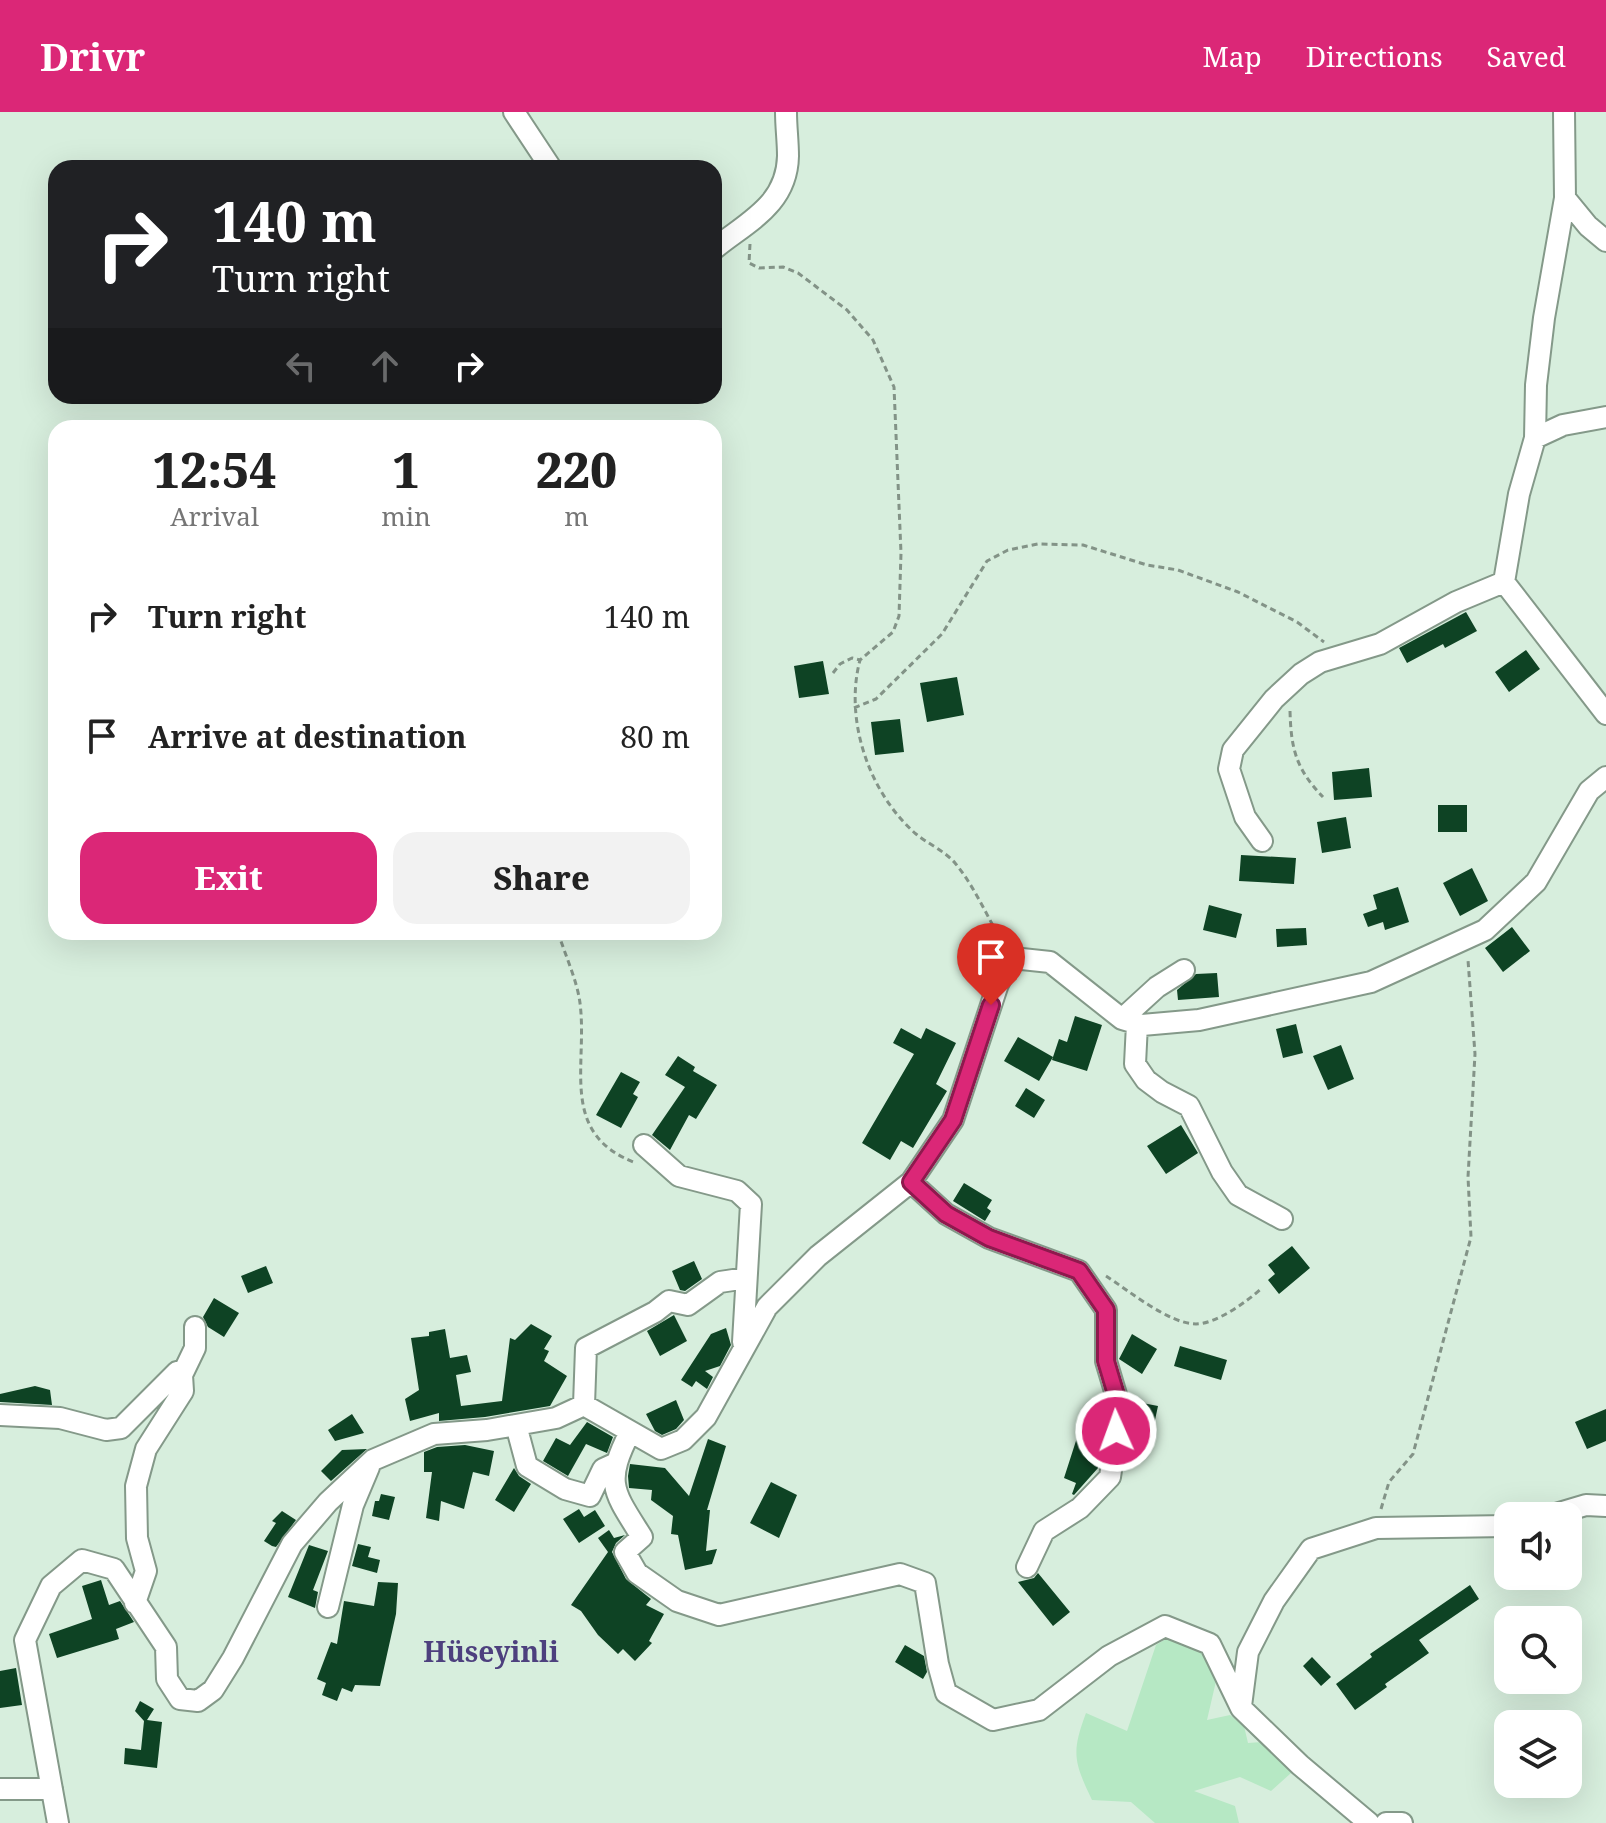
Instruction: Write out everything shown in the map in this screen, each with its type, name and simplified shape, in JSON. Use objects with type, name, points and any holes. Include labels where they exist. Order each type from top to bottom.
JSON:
[{"type":"street","points":[[514,112],[546,160]]},
{"type":"street","points":[[722,243],[774,202],[782,187],[788,159],[786,112]]},
{"type":"street","points":[[1564,112],[1565,198],[1544,318],[1536,385],[1535,438],[1517,507],[1504,582],[1606,714]]},
{"type":"street","points":[[1565,198],[1588,226],[1606,241]]},
{"type":"street","points":[[1535,438],[1563,425],[1606,417]]},
{"type":"street","points":[[1262,841],[1245,817],[1229,769],[1233,750],[1290,683],[1320,662],[1380,644],[1456,602],[1504,582]]},
{"type":"street","points":[[584,1405],[661,1449],[683,1440],[706,1417],[767,1307],[818,1256],[911,1182],[953,1120],[994,996],[1012,958],[1050,962],[1130,1022],[1199,1020],[1371,982],[1485,930],[1536,882],[1589,791],[1606,777]]},
{"type":"street","points":[[1184,970],[1157,987],[1130,1022],[1135,1064],[1162,1092],[1189,1106],[1222,1172],[1238,1195],[1282,1219]]},
{"type":"street","points":[[644,1145],[679,1176],[737,1191],[751,1204],[742,1348]]},
{"type":"street","points":[[911,1182],[946,1214],[989,1238],[1079,1271],[1106,1310],[1106,1361],[1120,1408],[1110,1477],[1080,1508],[1044,1531],[1027,1567]]},
{"type":"street","points":[[584,1405],[586,1348],[655,1312],[669,1301],[688,1305],[720,1282],[746,1278]]},
{"type":"street","points":[[135,1603],[146,1571],[137,1538],[136,1486],[146,1449],[183,1391],[182,1375],[195,1348],[195,1327]]},
{"type":"street","points":[[0,1415],[60,1418],[94,1428],[121,1428],[166,1380],[177,1372],[182,1375]]},
{"type":"street","points":[[58,1819],[25,1640],[51,1586],[82,1560],[114,1569],[166,1647],[167,1679],[180,1699],[198,1701],[213,1690],[233,1658],[292,1544],[328,1502],[373,1460],[434,1434],[556,1418],[584,1405]]},
{"type":"street","points":[[516,1425],[527,1466],[565,1489],[590,1496],[603,1469],[614,1464]]},
{"type":"street","points":[[630,1432],[614,1464],[615,1495],[642,1537],[625,1552],[637,1573],[677,1601],[719,1615],[900,1574],[925,1583],[938,1664],[946,1693],[993,1720],[1039,1710],[1109,1656],[1165,1626],[1210,1644],[1241,1708],[1300,1765],[1369,1823]]},
{"type":"street","points":[[328,1607],[353,1505],[373,1460]]},
{"type":"street","points":[[1582,1506],[1606,1506]]},
{"type":"street","points":[[1241,1708],[1248,1652],[1274,1601],[1311,1549],[1376,1528],[1494,1526]]},
{"type":"street","points":[[0,1789],[52,1789]]},
{"type":"street","points":[[1386,1823],[1402,1823]]},
{"type":"path","points":[[751,220],[749,263],[759,268],[783,267],[798,273],[847,310],[873,340],[894,387],[901,601],[893,632],[860,660],[854,708],[868,763],[882,795],[915,833],[954,861],[1012,958]]},
{"type":"path","points":[[854,708],[876,699],[942,634],[987,561],[1008,550],[1038,544],[1083,545],[1147,565],[1178,570],[1238,592],[1297,622],[1345,653]]},
{"type":"path","points":[[833,673],[840,664],[852,658],[860,660]]},
{"type":"path","points":[[1290,683],[1291,744],[1305,779],[1323,797]]},
{"type":"path","points":[[561,940],[580,1002],[582,1107],[593,1134],[614,1155],[646,1166]]},
{"type":"path","points":[[1376,1528],[1389,1482],[1413,1454],[1471,1237],[1468,1177],[1475,1054],[1470,981],[1468,959],[1448,947]]},
{"type":"path","points":[[1079,1271],[1101,1273],[1166,1315],[1196,1324],[1242,1307],[1262,1288]]},
{"type":"green space","points":[[1178,1631],[1220,1664],[1207,1720],[1230,1715],[1244,1726],[1248,1743],[1276,1741],[1300,1765],[1271,1791],[1240,1777],[1194,1791],[1235,1806],[1239,1823],[1155,1823],[1131,1802],[1092,1800],[1081,1776],[1077,1748],[1086,1713],[1127,1731],[1156,1645]]},
{"type":"building","points":[[1466,612],[1477,631],[1407,663],[1399,648]]},
{"type":"building","points":[[1526,650],[1540,669],[1509,692],[1495,672]]},
{"type":"building","points":[[823,661],[829,694],[799,698],[794,666]]},
{"type":"building","points":[[957,677],[964,715],[927,722],[920,683]]},
{"type":"building","points":[[900,719],[904,752],[875,755],[871,722]]},
{"type":"building","points":[[1369,768],[1372,797],[1334,800],[1332,772]]},
{"type":"building","points":[[1438,805],[1467,805],[1467,832],[1438,832]]},
{"type":"building","points":[[1346,817],[1351,848],[1322,853],[1317,822]]},
{"type":"building","points":[[1241,855],[1296,858],[1294,884],[1239,881]]},
{"type":"building","points":[[1472,868],[1488,901],[1460,916],[1443,883]]},
{"type":"building","points":[[1398,887],[1409,922],[1385,930],[1383,922],[1368,927],[1363,914],[1377,909],[1373,895]]},
{"type":"building","points":[[1209,905],[1242,914],[1236,938],[1203,930]]},
{"type":"building","points":[[1512,927],[1530,951],[1503,972],[1485,948]]},
{"type":"building","points":[[1306,928],[1307,945],[1277,947],[1276,929]]},
{"type":"building","points":[[1217,973],[1219,997],[1178,1000],[1177,990],[1196,974]]},
{"type":"building","points":[[1075,1016],[1102,1025],[1087,1071],[1052,1060],[1059,1039],[1067,1042]]},
{"type":"building","points":[[1296,1024],[1303,1053],[1283,1058],[1276,1029]]},
{"type":"building","points":[[901,1028],[921,1039],[926,1028],[956,1043],[936,1084],[947,1091],[913,1148],[901,1141],[890,1160],[862,1143],[914,1054],[893,1043]]},
{"type":"building","points":[[1018,1037],[1053,1057],[1039,1081],[1004,1061]]},
{"type":"building","points":[[1341,1045],[1354,1079],[1328,1090],[1313,1056]]},
{"type":"building","points":[[678,1056],[695,1067],[693,1071],[717,1085],[696,1119],[689,1115],[670,1150],[652,1135],[685,1087],[665,1075]]},
{"type":"building","points":[[621,1072],[640,1082],[633,1094],[638,1097],[621,1128],[596,1115]]},
{"type":"building","points":[[1026,1088],[1045,1100],[1034,1118],[1015,1106]]},
{"type":"building","points":[[1181,1125],[1198,1153],[1166,1174],[1147,1146]]},
{"type":"building","points":[[964,1183],[992,1200],[987,1208],[991,1211],[985,1221],[953,1201]]},
{"type":"building","points":[[1292,1246],[1310,1268],[1279,1294],[1268,1280],[1275,1274],[1268,1265]]},
{"type":"building","points":[[694,1261],[702,1279],[685,1291],[680,1290],[672,1271]]},
{"type":"building","points":[[266,1266],[273,1283],[248,1293],[241,1276]]},
{"type":"building","points":[[214,1298],[239,1313],[224,1337],[208,1327],[203,1317]]},
{"type":"building","points":[[674,1315],[687,1341],[660,1356],[647,1331]]},
{"type":"building","points":[[531,1324],[552,1336],[544,1349],[549,1351],[544,1361],[567,1376],[550,1406],[439,1421],[439,1413],[410,1421],[405,1399],[419,1390],[411,1338],[429,1336],[429,1332],[445,1329],[450,1358],[467,1355],[471,1372],[456,1375],[461,1406],[502,1401],[510,1338],[515,1340]]},
{"type":"building","points":[[726,1328],[731,1345],[720,1366],[705,1371],[713,1377],[707,1389],[696,1381],[692,1387],[681,1380],[711,1334]]},
{"type":"building","points":[[1132,1334],[1157,1349],[1142,1374],[1119,1359]]},
{"type":"building","points":[[1180,1346],[1227,1360],[1221,1380],[1174,1366]]},
{"type":"building","points":[[35,1386],[50,1390],[52,1405],[0,1402],[0,1394]]},
{"type":"building","points":[[676,1400],[684,1420],[676,1429],[662,1435],[655,1431],[646,1414]]},
{"type":"building","points":[[1132,1401],[1158,1406],[1152,1434],[1130,1430]]},
{"type":"building","points":[[1606,1409],[1606,1441],[1587,1449],[1575,1422]]},
{"type":"building","points":[[352,1414],[364,1433],[335,1441],[328,1430]]},
{"type":"building","points":[[1084,1416],[1105,1422],[1098,1468],[1074,1495],[1076,1483],[1064,1478]]},
{"type":"building","points":[[587,1422],[613,1437],[607,1453],[586,1444],[568,1476],[543,1461],[556,1438],[570,1445]]},
{"type":"building","points":[[708,1439],[726,1446],[707,1510],[710,1510],[706,1551],[717,1549],[712,1564],[685,1570],[678,1535],[671,1534],[673,1516],[651,1500],[652,1490],[629,1488],[630,1464],[665,1468],[689,1496]]},
{"type":"building","points":[[465,1445],[494,1451],[489,1476],[473,1472],[464,1509],[441,1501],[439,1521],[426,1518],[432,1472],[424,1472],[424,1452],[437,1447]]},
{"type":"building","points":[[367,1449],[331,1481],[321,1471],[342,1450]]},
{"type":"building","points":[[514,1468],[531,1484],[514,1512],[495,1500]]},
{"type":"building","points":[[771,1482],[797,1495],[779,1538],[750,1523]]},
{"type":"building","points":[[381,1494],[395,1497],[389,1520],[372,1516],[375,1501],[379,1501]]},
{"type":"building","points":[[579,1509],[584,1517],[595,1510],[605,1526],[579,1543],[563,1519]]},
{"type":"building","points":[[282,1511],[296,1520],[276,1547],[264,1541],[276,1523],[272,1521]]},
{"type":"building","points":[[609,1530],[614,1538],[625,1535],[612,1552],[626,1579],[651,1599],[646,1605],[664,1614],[649,1641],[652,1643],[635,1661],[623,1649],[618,1654],[598,1635],[581,1611],[571,1605],[608,1552],[598,1538]]},
{"type":"building","points":[[358,1544],[371,1547],[368,1557],[380,1560],[377,1573],[352,1566]]},
{"type":"building","points":[[309,1545],[328,1551],[313,1590],[318,1592],[315,1608],[288,1597]]},
{"type":"building","points":[[1038,1573],[1070,1612],[1053,1626],[1018,1582],[1034,1578]]},
{"type":"building","points":[[101,1580],[109,1605],[120,1601],[134,1622],[116,1629],[119,1639],[57,1658],[49,1634],[92,1619],[82,1586]]},
{"type":"building","points":[[378,1582],[398,1583],[396,1614],[380,1686],[355,1685],[352,1692],[342,1688],[337,1701],[322,1695],[326,1683],[317,1679],[331,1642],[337,1644],[344,1601],[374,1606]]},
{"type":"building","points":[[1470,1585],[1479,1599],[1419,1640],[1429,1653],[1355,1710],[1336,1684],[1372,1657],[1370,1654]]},
{"type":"building","points":[[905,1645],[924,1656],[927,1672],[923,1679],[895,1662]]},
{"type":"building","points":[[1312,1657],[1331,1677],[1321,1686],[1303,1666]]},
{"type":"building","points":[[16,1668],[22,1705],[0,1708],[0,1671]]},
{"type":"building","points":[[140,1701],[154,1709],[147,1720],[162,1722],[157,1768],[124,1764],[125,1748],[141,1750],[144,1721],[135,1711]]},
{"type":"district","name":"Hüseyinli","points":[[491,1651]]},
{"type":"route","points":[[991,1005],[953,1120],[911,1182],[946,1214],[989,1238],[1079,1271],[1106,1310],[1106,1361],[1120,1408],[1116,1431]]}]
